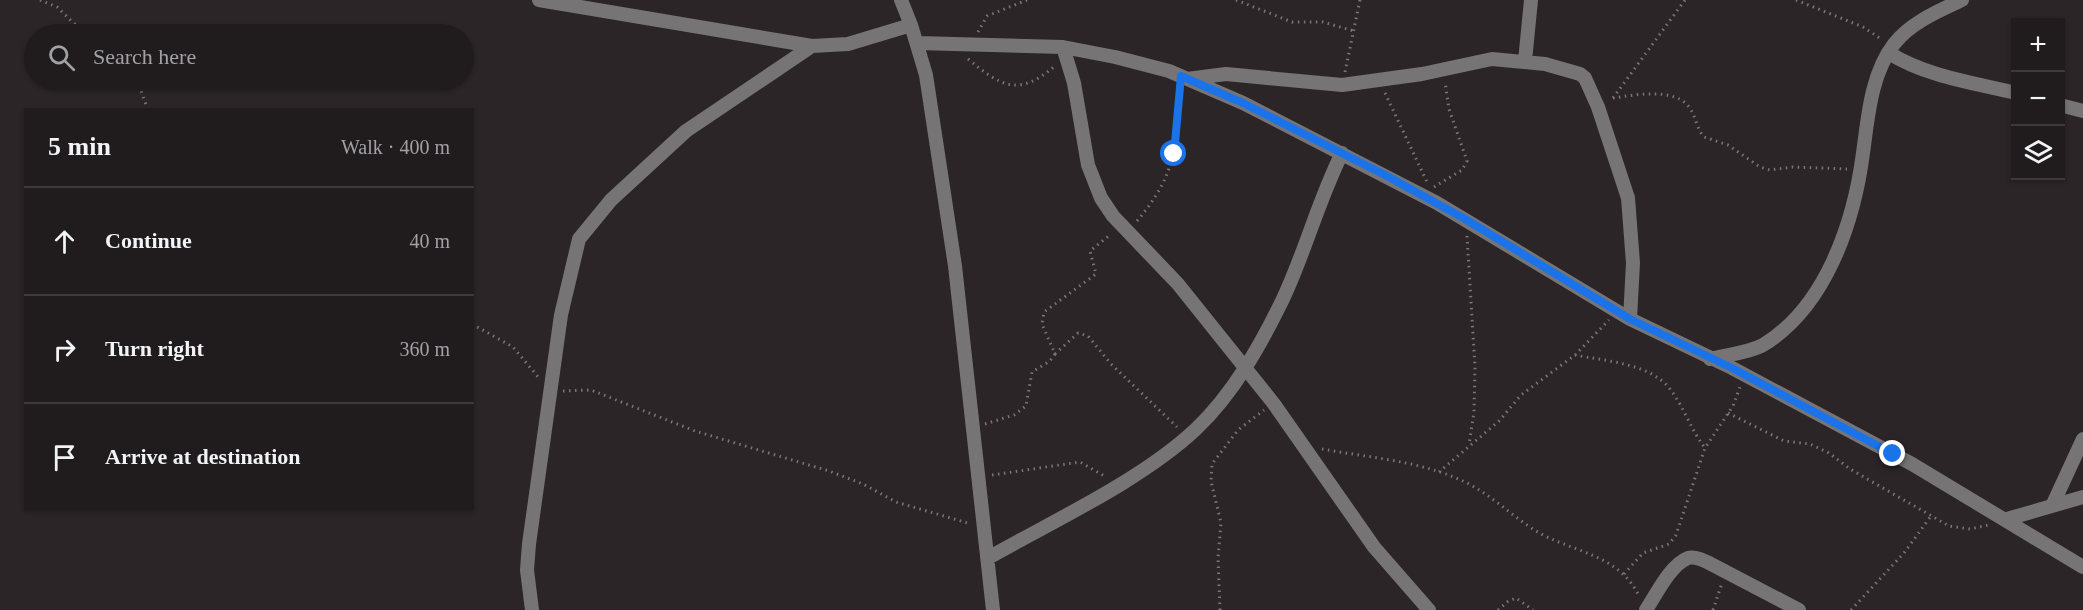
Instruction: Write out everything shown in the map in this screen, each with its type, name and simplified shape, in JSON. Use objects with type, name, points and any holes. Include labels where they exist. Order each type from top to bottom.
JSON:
[{"type":"street","points":[[539,0],[812,46],[848,44],[911,25]]},
{"type":"street","points":[[901,0],[926,75],[955,266],[993,610]]},
{"type":"street","points":[[1525,61],[1531,0]]},
{"type":"street","points":[[1710,359],[1760,346],[1784,330],[1821,282],[1841,242],[1854,205],[1869,111],[1889,52],[1914,26],[1962,0]]},
{"type":"street","points":[[917,43],[974,43],[1139,62],[1184,77],[1243,103],[1465,219],[1630,319],[1912,464],[2083,567]]},
{"type":"street","points":[[532,610],[527,557],[550,391],[572,264],[579,239],[591,221],[686,131],[812,46]]},
{"type":"street","points":[[1065,52],[1078,100],[1088,165],[1101,198],[1125,229],[1178,284],[1274,404],[1374,547],[1429,610]]},
{"type":"street","points":[[1889,52],[1910,64],[2011,92]]},
{"type":"street","points":[[1184,77],[1226,74],[1342,86],[1492,59],[1525,61],[1580,74],[1590,89],[1600,113],[1624,180],[1631,216],[1630,319]]},
{"type":"street","points":[[2065,106],[2083,111]]},
{"type":"street","points":[[988,558],[1121,483],[1187,437],[1222,399],[1244,369],[1282,300],[1317,205],[1341,153]]},
{"type":"street","points":[[2053,504],[2083,439]]},
{"type":"street","points":[[2003,517],[2083,497]]},
{"type":"street","points":[[1644,606],[1675,568],[1688,558],[1698,558],[1799,610]]},
{"type":"path","points":[[40,0],[57,7],[75,24]]},
{"type":"path","points":[[974,43],[987,16],[1027,0]]},
{"type":"path","points":[[1236,0],[1292,22],[1323,22],[1354,31]]},
{"type":"path","points":[[1342,86],[1360,0]]},
{"type":"path","points":[[1600,113],[1685,0]]},
{"type":"path","points":[[1796,0],[1863,27],[1879,38],[1889,52]]},
{"type":"path","points":[[948,43],[993,78],[1016,87],[1040,77],[1065,52]]},
{"type":"path","points":[[1380,80],[1390,107],[1430,189],[1462,170],[1467,161],[1449,109],[1445,68]]},
{"type":"path","points":[[1055,354],[1042,324],[1044,312],[1096,274],[1090,251],[1125,229],[1156,198],[1170,173],[1184,77]]},
{"type":"path","points":[[141,90],[147,108]]},
{"type":"path","points":[[1612,98],[1656,94],[1673,98],[1691,109],[1704,137],[1728,146],[1760,167],[1770,170],[1861,167]]},
{"type":"path","points":[[1465,219],[1475,367],[1474,412],[1469,447]]},
{"type":"path","points":[[1439,472],[1499,422],[1521,395],[1575,355],[1617,311]]},
{"type":"path","points":[[474,325],[513,347],[550,391],[591,390],[695,431],[829,471],[863,484],[896,502],[984,527]]},
{"type":"path","points":[[971,427],[1004,419],[1022,410],[1028,398],[1032,372],[1050,361],[1078,333],[1088,336],[1111,364],[1187,437]]},
{"type":"path","points":[[1575,355],[1621,364],[1658,377],[1668,386],[1694,434],[1706,448]]},
{"type":"path","points":[[1624,574],[1643,553],[1669,544],[1676,536],[1706,448],[1728,413],[1744,377]]},
{"type":"path","points":[[1220,610],[1218,558],[1221,523],[1211,481],[1212,464],[1249,419],[1274,404]]},
{"type":"path","points":[[1728,413],[1784,441],[1810,444],[1829,453],[1850,469],[1949,526],[1970,529],[1986,526],[2003,517]]},
{"type":"path","points":[[1305,446],[1401,462],[1439,472],[1484,492],[1544,535],[1604,560],[1624,574],[1644,606]]},
{"type":"path","points":[[978,477],[1080,462],[1121,483]]},
{"type":"path","points":[[1851,610],[1904,553],[1931,516]]},
{"type":"path","points":[[1713,610],[1727,572]]},
{"type":"path","points":[[1498,610],[1516,598],[1533,610]]},
{"type":"route","points":[[1174,154],[1181,76],[1243,103],[1387,176],[1465,219],[1630,319],[1732,368],[1744,377],[1893,454]]}]
